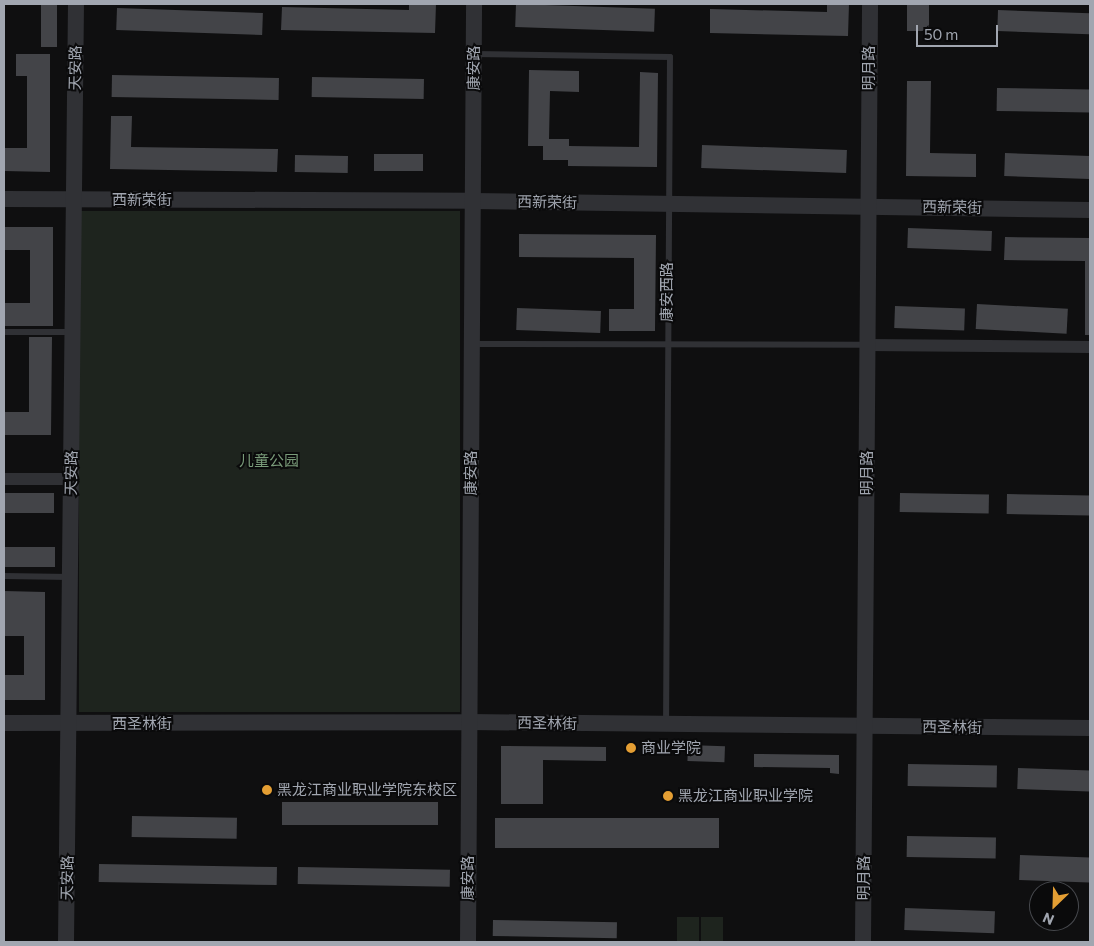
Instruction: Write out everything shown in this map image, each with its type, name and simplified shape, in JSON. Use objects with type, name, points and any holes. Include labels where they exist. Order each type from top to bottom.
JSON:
[{"type":"street","name":"天安路","points":[[66,942],[76,4]]},
{"type":"street","name":"康安路","points":[[468,942],[474,4]]},
{"type":"street","name":"明月路","points":[[863,942],[870,4]]},
{"type":"street","name":"西新荣街","points":[[4,199],[473,201],[1090,210]]},
{"type":"street","points":[[867,345],[1090,347]]},
{"type":"street","points":[[4,479],[71,478]]},
{"type":"street","name":"西圣林街","points":[[4,723],[469,722],[1090,728]]},
{"type":"lane","name":"康安西路","points":[[474,54],[670,57],[666,724]]},
{"type":"lane","points":[[4,332],[72,332]]},
{"type":"lane","points":[[472,344],[867,345]]},
{"type":"lane","points":[[4,576],[70,577]]},
{"type":"green space","name":"儿童公园","points":[[79,211],[460,211],[460,712],[79,712]]},
{"type":"green space","points":[[677,917],[699,917],[699,942],[677,942]]},
{"type":"green space","points":[[701,917],[723,917],[723,942],[701,942]]},
{"type":"building","points":[[41,4],[57,4],[57,47],[41,47]]},
{"type":"building","points":[[409,4],[436,4],[435,33],[281,30],[282,7],[409,10]]},
{"type":"building","points":[[516,4],[655,9],[654,32],[515,27]]},
{"type":"building","points":[[827,4],[849,4],[848,36],[710,33],[710,9],[827,12]]},
{"type":"building","points":[[907,4],[929,4],[929,31],[907,31]]},
{"type":"building","points":[[117,8],[263,13],[262,35],[116,30]]},
{"type":"building","points":[[998,10],[1090,13],[1089,34],[997,31]]},
{"type":"building","points":[[16,54],[50,54],[50,172],[4,171],[4,148],[27,148],[27,76],[16,76]]},
{"type":"building","points":[[529,70],[579,71],[579,92],[550,91],[549,139],[569,139],[569,146],[639,147],[640,72],[658,73],[657,167],[568,166],[568,160],[543,160],[543,146],[528,146]]},
{"type":"building","points":[[112,75],[279,78],[279,100],[112,97]]},
{"type":"building","points":[[312,77],[424,79],[424,99],[312,97]]},
{"type":"building","points":[[907,81],[931,81],[930,153],[976,154],[976,177],[906,176]]},
{"type":"building","points":[[997,88],[1090,90],[1090,113],[997,111]]},
{"type":"building","points":[[111,116],[132,116],[131,147],[278,149],[277,172],[110,169]]},
{"type":"building","points":[[702,145],[847,150],[846,173],[701,168]]},
{"type":"building","points":[[1005,153],[1090,156],[1089,179],[1004,176]]},
{"type":"building","points":[[374,154],[423,154],[423,171],[374,171]]},
{"type":"building","points":[[295,155],[348,156],[348,173],[295,172]]},
{"type":"building","points":[[4,227],[53,227],[53,326],[4,326],[4,303],[30,303],[30,250],[4,250]]},
{"type":"building","points":[[908,228],[992,231],[991,251],[907,248]]},
{"type":"building","points":[[519,234],[656,235],[655,331],[609,331],[609,309],[634,309],[634,258],[519,257]]},
{"type":"building","points":[[1005,237],[1090,238],[1090,335],[1085,335],[1085,261],[1004,260]]},
{"type":"building","points":[[977,304],[1068,309],[1067,334],[976,329]]},
{"type":"building","points":[[895,306],[965,308],[964,330],[894,328]]},
{"type":"building","points":[[517,308],[601,311],[600,333],[516,330]]},
{"type":"building","points":[[29,337],[52,337],[51,435],[4,435],[4,412],[29,412]]},
{"type":"building","points":[[4,493],[54,493],[54,513],[4,513]]},
{"type":"building","points":[[900,493],[989,495],[989,514],[900,512]]},
{"type":"building","points":[[1007,494],[1090,495],[1090,515],[1007,514]]},
{"type":"building","points":[[4,547],[55,547],[55,567],[4,567]]},
{"type":"building","points":[[4,591],[45,592],[45,700],[4,700],[4,675],[24,675],[24,636],[4,636]]},
{"type":"building","points":[[688,745],[725,746],[724,762],[687,761]]},
{"type":"building","points":[[501,746],[606,747],[606,761],[543,760],[543,804],[501,804]]},
{"type":"building","points":[[754,754],[839,755],[839,774],[830,773],[830,768],[754,767]]},
{"type":"building","points":[[908,764],[997,766],[997,788],[908,786]]},
{"type":"building","points":[[1018,768],[1090,771],[1089,791],[1017,789]]},
{"type":"building","points":[[282,802],[438,802],[438,825],[282,825]]},
{"type":"building","points":[[132,816],[237,818],[237,839],[132,837]]},
{"type":"building","points":[[495,818],[719,818],[719,848],[495,848]]},
{"type":"building","points":[[907,836],[996,838],[996,859],[907,857]]},
{"type":"building","points":[[1020,855],[1090,857],[1089,882],[1019,880]]},
{"type":"building","points":[[99,864],[277,867],[277,885],[99,882]]},
{"type":"building","points":[[298,867],[450,870],[450,887],[298,884]]},
{"type":"building","points":[[905,908],[995,911],[994,933],[904,930]]},
{"type":"building","points":[[493,920],[617,922],[617,938],[493,936]]},
{"type":"place","name":"商业学院","points":[[631,748]]},
{"type":"place","name":"黑龙江商业职业学院东校区","points":[[267,790]]},
{"type":"place","name":"黑龙江商业职业学院","points":[[668,796]]}]
